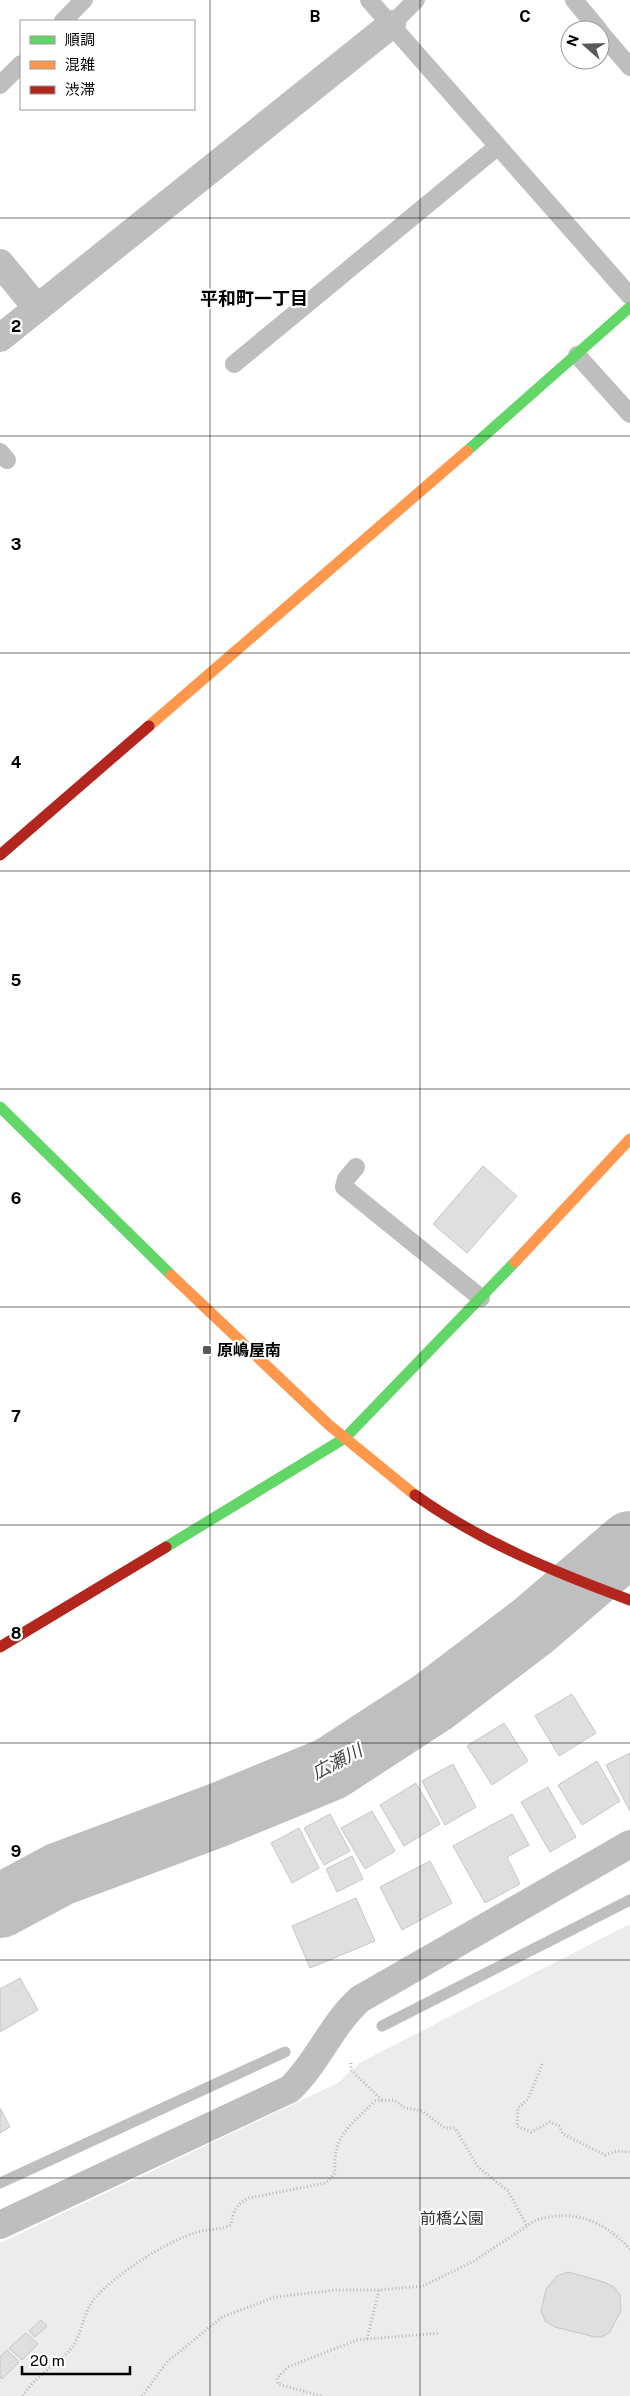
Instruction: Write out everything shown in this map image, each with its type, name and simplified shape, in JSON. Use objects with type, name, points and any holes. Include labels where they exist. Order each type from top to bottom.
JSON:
[{"type":"street","points":[[0,338],[392,24]]},
{"type":"street","points":[[0,263],[37,308]]},
{"type":"street","points":[[0,855],[578,355],[630,307]]},
{"type":"street","points":[[0,1107],[311,1409],[435,1510],[483,1537],[531,1560],[630,1600]]},
{"type":"street","points":[[0,1647],[345,1438],[481,1298],[630,1139]]},
{"type":"street","points":[[0,2224],[290,2089],[309,2068],[340,2019],[360,1999],[630,1844]]},
{"type":"lane","points":[[64,20],[84,0]]},
{"type":"lane","points":[[369,0],[392,24],[496,147],[630,296]]},
{"type":"lane","points":[[392,24],[416,0]]},
{"type":"lane","points":[[574,0],[590,20]]},
{"type":"lane","points":[[610,44],[630,67]]},
{"type":"lane","points":[[0,86],[20,65]]},
{"type":"lane","points":[[234,364],[496,147]]},
{"type":"lane","points":[[578,355],[630,414]]},
{"type":"lane","points":[[356,1167],[346,1179],[344,1187],[481,1298]]},
{"type":"path","points":[[542,2064],[528,2098],[518,2108],[517,2126],[532,2132],[550,2122],[559,2126],[562,2134],[605,2155],[617,2151],[630,2152]]},
{"type":"path","points":[[351,2070],[384,2101]]},
{"type":"path","points":[[23,2396],[36,2380],[70,2350],[89,2306],[96,2296],[133,2267],[172,2242],[198,2232],[231,2225],[233,2213],[240,2202],[249,2198],[326,2183],[335,2173],[334,2163],[338,2139],[375,2101],[394,2100],[405,2108],[422,2111],[445,2128],[455,2128],[478,2167],[508,2191],[527,2226]]},
{"type":"path","points":[[142,2396],[167,2362],[222,2318],[275,2297],[336,2290],[379,2290],[423,2286],[474,2261],[536,2220],[547,2217],[585,2217],[606,2227],[630,2249]]},
{"type":"path","points":[[367,2339],[379,2290]]},
{"type":"path","points":[[321,2396],[278,2384],[277,2378],[288,2367],[296,2363],[357,2340],[440,2333]]},
{"type":"green space","name":"前橋公園","points":[[630,1924],[630,2396],[0,2396],[0,2243],[338,2083],[361,2062]]},
{"type":"building","points":[[483,1166],[517,1196],[467,1253],[433,1224]]},
{"type":"building","points":[[572,1694],[596,1733],[559,1756],[535,1716]]},
{"type":"building","points":[[504,1723],[528,1761],[492,1785],[467,1746]]},
{"type":"building","points":[[630,1753],[630,1811],[606,1765]]},
{"type":"building","points":[[597,1761],[620,1801],[582,1825],[558,1785]]},
{"type":"building","points":[[453,1764],[476,1807],[445,1825],[422,1781]]},
{"type":"building","points":[[416,1783],[440,1824],[404,1846],[380,1805]]},
{"type":"building","points":[[548,1787],[576,1837],[550,1852],[521,1802]]},
{"type":"building","points":[[372,1811],[395,1851],[365,1869],[341,1828]]},
{"type":"building","points":[[330,1814],[350,1851],[324,1865],[304,1828]]},
{"type":"building","points":[[512,1814],[529,1845],[507,1857],[520,1884],[485,1903],[453,1846]]},
{"type":"building","points":[[299,1828],[319,1868],[292,1883],[271,1843]]},
{"type":"building","points":[[352,1856],[363,1879],[337,1892],[326,1869]]},
{"type":"building","points":[[430,1861],[452,1903],[402,1930],[380,1887]]},
{"type":"building","points":[[356,1898],[375,1941],[310,1968],[292,1926]]},
{"type":"building","points":[[20,1978],[38,2010],[0,2032],[0,1989]]},
{"type":"building","points":[[0,2108],[10,2127],[0,2133]]},
{"type":"building","points":[[568,2272],[604,2282],[614,2287],[620,2295],[621,2311],[609,2333],[602,2337],[595,2337],[555,2327],[545,2321],[541,2311],[546,2289],[557,2276]]},
{"type":"building","points":[[41,2320],[47,2326],[35,2337],[29,2331]]},
{"type":"building","points":[[26,2333],[38,2344],[22,2360],[9,2348]]},
{"type":"building","points":[[7,2350],[19,2362],[2,2379],[0,2377],[0,2357]]},
{"type":"waterway","name":"広瀬川","points":[[0,1906],[60,1874],[218,1815],[330,1769],[433,1702],[533,1626],[630,1543]]},
{"type":"waterway","points":[[382,2026],[630,1900]]},
{"type":"waterway","points":[[0,2183],[285,2052]]},
{"type":"traffic: fast","points":[[467,451],[630,307]]},
{"type":"traffic: fast","points":[[0,1107],[171,1275]]},
{"type":"traffic: fast","points":[[166,1547],[345,1438],[515,1262]]},
{"type":"traffic: slow","points":[[149,726],[467,451]]},
{"type":"traffic: slow","points":[[515,1262],[630,1139]]},
{"type":"traffic: slow","points":[[171,1275],[329,1425],[415,1495]]},
{"type":"traffic: jam","points":[[0,855],[149,726]]},
{"type":"traffic: jam","points":[[415,1495],[440,1512],[519,1555],[630,1600]]},
{"type":"traffic: jam","points":[[0,1647],[166,1547]]},
{"type":"place","name":"原嶋屋南","points":[[207,1350]]},
{"type":"district","name":"平和町一丁目","points":[[254,299]]}]
